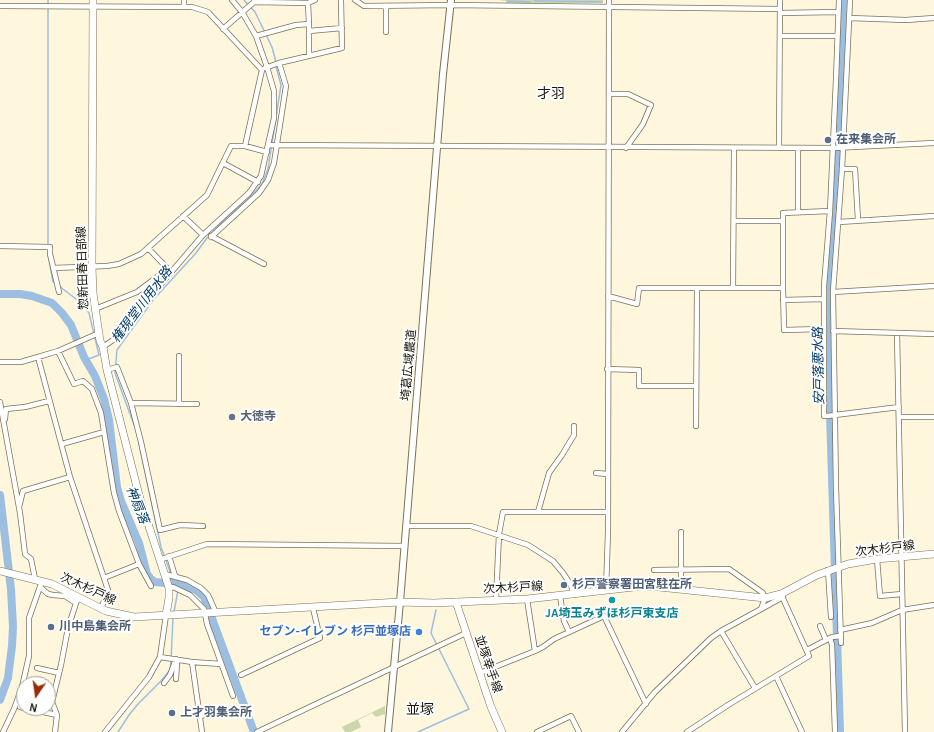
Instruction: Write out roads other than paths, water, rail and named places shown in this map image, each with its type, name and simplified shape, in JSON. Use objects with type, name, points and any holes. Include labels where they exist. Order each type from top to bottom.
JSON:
[{"type":"main road","name":"惣新田春日部線","points":[[93,3],[92,268],[95,309],[100,341],[103,347],[107,370],[140,499],[159,560],[165,574],[168,588]]},
{"type":"main road","name":"次木杉戸線","points":[[0,571],[59,587],[77,600],[111,613],[131,617],[400,602],[456,602],[527,599],[643,586],[765,598],[782,596],[828,570],[838,567],[877,559],[934,554]]},
{"type":"main road","points":[[166,615],[169,598],[168,588]]},
{"type":"main road","name":"並塚幸手線","points":[[456,602],[502,732]]},
{"type":"street","points":[[184,0],[184,7]]},
{"type":"street","points":[[103,347],[114,340],[170,271],[204,234],[249,193],[261,176],[274,118],[274,91],[256,36],[242,12],[232,0]]},
{"type":"street","points":[[223,29],[254,1],[308,3],[315,0]]},
{"type":"street","points":[[245,146],[262,70],[279,63],[342,48],[341,0]]},
{"type":"street","points":[[355,0],[364,6],[451,2],[838,12]]},
{"type":"street","points":[[606,590],[609,0]]},
{"type":"street","points":[[779,148],[780,0]]},
{"type":"street","points":[[838,0],[833,148],[823,329],[825,416],[899,408]]},
{"type":"street","points":[[841,643],[834,415],[833,292],[839,222],[850,0]]},
{"type":"street","name":"埼葛広域農道","points":[[388,732],[405,546],[443,74],[451,2]]},
{"type":"street","points":[[0,6],[93,3],[192,7],[208,12],[262,70]]},
{"type":"street","points":[[308,3],[310,56]]},
{"type":"street","points":[[386,6],[386,32]]},
{"type":"street","points":[[849,18],[906,20],[934,18]]},
{"type":"street","points":[[256,36],[296,25],[309,24]]},
{"type":"street","points":[[309,31],[342,28]]},
{"type":"street","points":[[780,36],[837,36]]},
{"type":"street","points":[[211,237],[259,193],[268,180],[274,162],[286,86],[279,63]]},
{"type":"street","points":[[609,94],[628,94],[651,105],[643,124],[626,148]]},
{"type":"street","points":[[268,145],[842,148],[934,143]]},
{"type":"street","points":[[53,268],[92,268],[119,264],[141,254],[207,195],[231,146],[245,146],[267,152]]},
{"type":"street","points":[[733,288],[734,148]]},
{"type":"street","points":[[798,148],[798,212]]},
{"type":"street","points":[[222,164],[258,182]]},
{"type":"street","points":[[842,169],[855,169],[858,220]]},
{"type":"street","points":[[261,176],[268,180]]},
{"type":"street","points":[[823,329],[784,330],[783,213],[830,212]]},
{"type":"street","points":[[183,216],[204,234],[264,264]]},
{"type":"street","points":[[839,222],[934,216]]},
{"type":"street","points":[[734,221],[783,221]]},
{"type":"street","points":[[0,246],[50,246],[50,254],[59,292]]},
{"type":"street","points":[[148,248],[170,271]]},
{"type":"street","points":[[95,309],[137,292],[170,271]]},
{"type":"street","points":[[833,292],[934,286]]},
{"type":"street","points":[[608,296],[637,304],[639,288],[784,288]]},
{"type":"street","points":[[696,426],[697,288]]},
{"type":"street","points":[[784,300],[824,299]]},
{"type":"street","points":[[833,331],[934,334]]},
{"type":"street","points":[[0,362],[22,362],[58,351],[99,333]]},
{"type":"street","points":[[897,333],[905,732]]},
{"type":"street","points":[[58,351],[74,384],[82,381],[92,389],[101,412],[114,493],[119,511],[139,564],[151,586]]},
{"type":"street","points":[[179,356],[179,404]]},
{"type":"street","points":[[38,357],[70,477],[108,590],[101,609]]},
{"type":"street","points":[[107,370],[117,367],[131,403],[160,530],[180,525],[203,526]]},
{"type":"street","points":[[607,369],[639,370],[639,386],[696,386]]},
{"type":"street","points":[[4,425],[6,409],[25,407],[49,401]]},
{"type":"street","points":[[0,402],[19,510],[25,554],[32,559],[38,582],[29,618],[29,656],[24,676]]},
{"type":"street","points":[[131,403],[197,404]]},
{"type":"street","points":[[899,417],[934,416]]},
{"type":"street","points":[[538,512],[548,473],[562,455],[574,435],[574,426]]},
{"type":"street","points":[[62,444],[104,432]]},
{"type":"street","points":[[596,473],[607,474]]},
{"type":"street","points":[[19,510],[23,490],[70,477]]},
{"type":"street","points":[[496,600],[499,534],[503,512],[607,512]]},
{"type":"street","points":[[406,526],[471,526],[499,534],[528,545],[553,561],[571,585],[574,594]]},
{"type":"street","points":[[681,532],[681,589]]},
{"type":"street","points":[[159,560],[207,544],[405,546]]},
{"type":"street","points":[[169,556],[176,576]]},
{"type":"street","points":[[877,559],[880,596],[902,594]]},
{"type":"street","points":[[104,578],[139,564]]},
{"type":"street","points":[[654,570],[729,569],[763,593],[765,598],[761,609]]},
{"type":"street","points":[[828,570],[830,617]]},
{"type":"street","points":[[165,574],[187,580],[205,592],[211,599],[216,613]]},
{"type":"street","points":[[168,588],[173,587],[194,598],[201,605],[205,613],[207,624],[232,696]]},
{"type":"street","points":[[560,596],[564,621],[569,632]]},
{"type":"street","points":[[622,732],[655,692],[712,638],[721,631],[782,596],[809,656],[687,732]]},
{"type":"street","points":[[527,599],[534,652]]},
{"type":"street","points":[[55,732],[57,715],[52,702],[68,628],[77,600]]},
{"type":"street","points":[[807,650],[840,633],[872,623],[902,610],[934,605]]},
{"type":"street","points":[[241,675],[320,638],[313,608]]},
{"type":"street","points":[[105,732],[148,677],[160,657],[166,615]]},
{"type":"street","points":[[480,673],[534,652],[569,632],[604,616],[646,704]]},
{"type":"street","points":[[820,626],[829,638],[832,645],[835,732]]},
{"type":"street","points":[[721,631],[756,688]]},
{"type":"street","points":[[258,731],[466,632]]},
{"type":"street","points":[[160,657],[192,662],[221,664]]},
{"type":"street","points":[[176,659],[176,679]]},
{"type":"street","points":[[164,683],[170,675],[176,659]]},
{"type":"street","points":[[192,662],[202,732]]},
{"type":"street","points":[[37,668],[59,673]]},
{"type":"street","points":[[776,676],[802,732]]},
{"type":"street","points":[[3,732],[16,704]]},
{"type":"street","points":[[200,716],[218,712]]},
{"type":"street","points":[[537,732],[571,716],[579,732]]},
{"type":"waterway","points":[[48,0],[48,246]]},
{"type":"waterway","name":"権現堂川用水路","points":[[244,0],[255,12],[272,47],[276,62]]},
{"type":"waterway","name":"安戸落悪水路","points":[[840,732],[829,382],[829,279],[841,80],[843,0]]},
{"type":"waterway","points":[[508,1],[530,2]]},
{"type":"waterway","points":[[535,1],[602,2]]},
{"type":"waterway","name":"権現堂川用水路","points":[[134,425],[115,373],[117,350],[153,300],[196,253],[207,238],[262,184],[268,169],[281,85],[276,66]]},
{"type":"waterway","points":[[48,254],[53,282],[56,284]]},
{"type":"waterway","points":[[59,286],[80,302],[89,313],[99,355],[86,360]]},
{"type":"waterway","name":"神扇落","points":[[0,294],[20,294],[32,296],[52,303],[71,325],[104,399],[109,420],[117,487],[121,501],[139,543],[147,574],[155,582],[174,582],[196,590],[204,597],[254,732]]},
{"type":"waterway","name":"権現堂川用水路","points":[[139,444],[161,547],[171,574]]},
{"type":"waterway","points":[[0,495],[11,589],[13,627],[8,678],[0,700]]},
{"type":"waterway","name":"権現堂川用水路","points":[[172,577],[177,586]]},
{"type":"waterway","name":"権現堂川用水路","points":[[174,612],[178,590]]},
{"type":"waterway","points":[[418,732],[469,709],[431,633],[436,610]]},
{"type":"waterway","name":"権現堂川用水路","points":[[118,732],[138,704],[170,670],[173,617]]},
{"type":"place","name":"在来集会所","points":[[828,140]]},
{"type":"place","name":"大徳寺","points":[[232,417]]},
{"type":"place","name":"杉戸警察署田宮駐在所","points":[[564,585]]},
{"type":"place","name":"JA埼玉みずほ杉戸東支店","points":[[612,600]]},
{"type":"place","name":"川中島集会所","points":[[51,627]]},
{"type":"place","name":"セブン-イレブン 杉戸並塚店","points":[[419,632]]},
{"type":"place","name":"上才羽集会所","points":[[172,713]]},
{"type":"district","name":"才羽","points":[[551,94]]},
{"type":"district","name":"並塚","points":[[420,710]]}]
